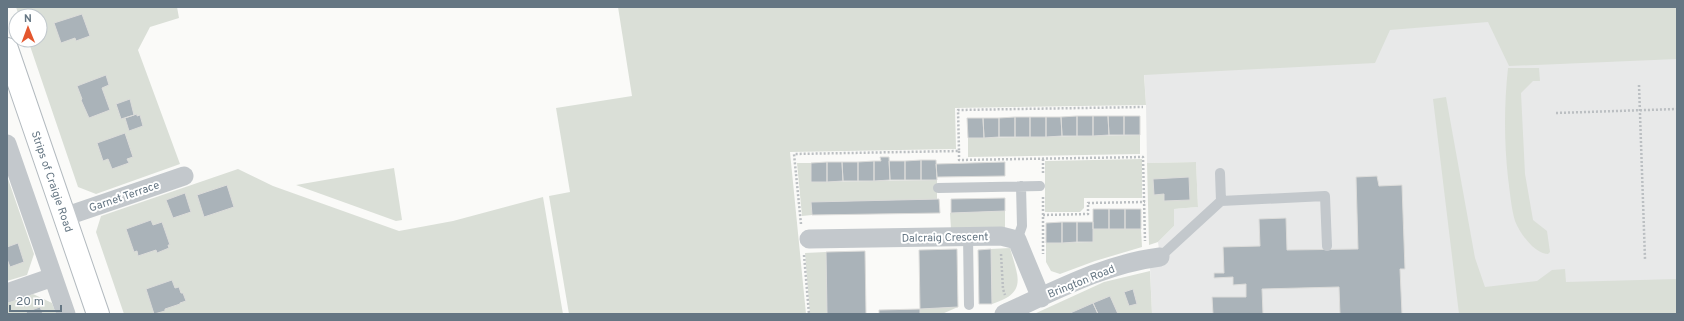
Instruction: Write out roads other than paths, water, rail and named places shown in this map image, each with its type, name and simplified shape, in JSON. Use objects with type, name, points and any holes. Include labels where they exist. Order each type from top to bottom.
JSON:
[{"type":"street","name":"Strips of Craigie Road","points":[[7,49],[98,314]]},
{"type":"street","points":[[7,144],[66,314]]},
{"type":"street","name":"Garnet Terrace","points":[[64,217],[184,176]]},
{"type":"street","name":"Dalcraig Crescent","points":[[805,241],[968,236],[1009,238]]},
{"type":"street","points":[[1009,238],[1026,260],[1041,298]]},
{"type":"street","name":"Brington Road","points":[[1007,312],[1100,271],[1152,258]]},
{"type":"street","points":[[7,292],[53,277]]},
{"type":"lane","points":[[1220,173],[1221,201]]},
{"type":"lane","points":[[1009,238],[1022,226],[1021,186]]},
{"type":"lane","points":[[938,188],[1042,186]]},
{"type":"lane","points":[[1152,258],[1221,201],[1325,196],[1327,246]]},
{"type":"lane","points":[[968,236],[969,305]]}]
